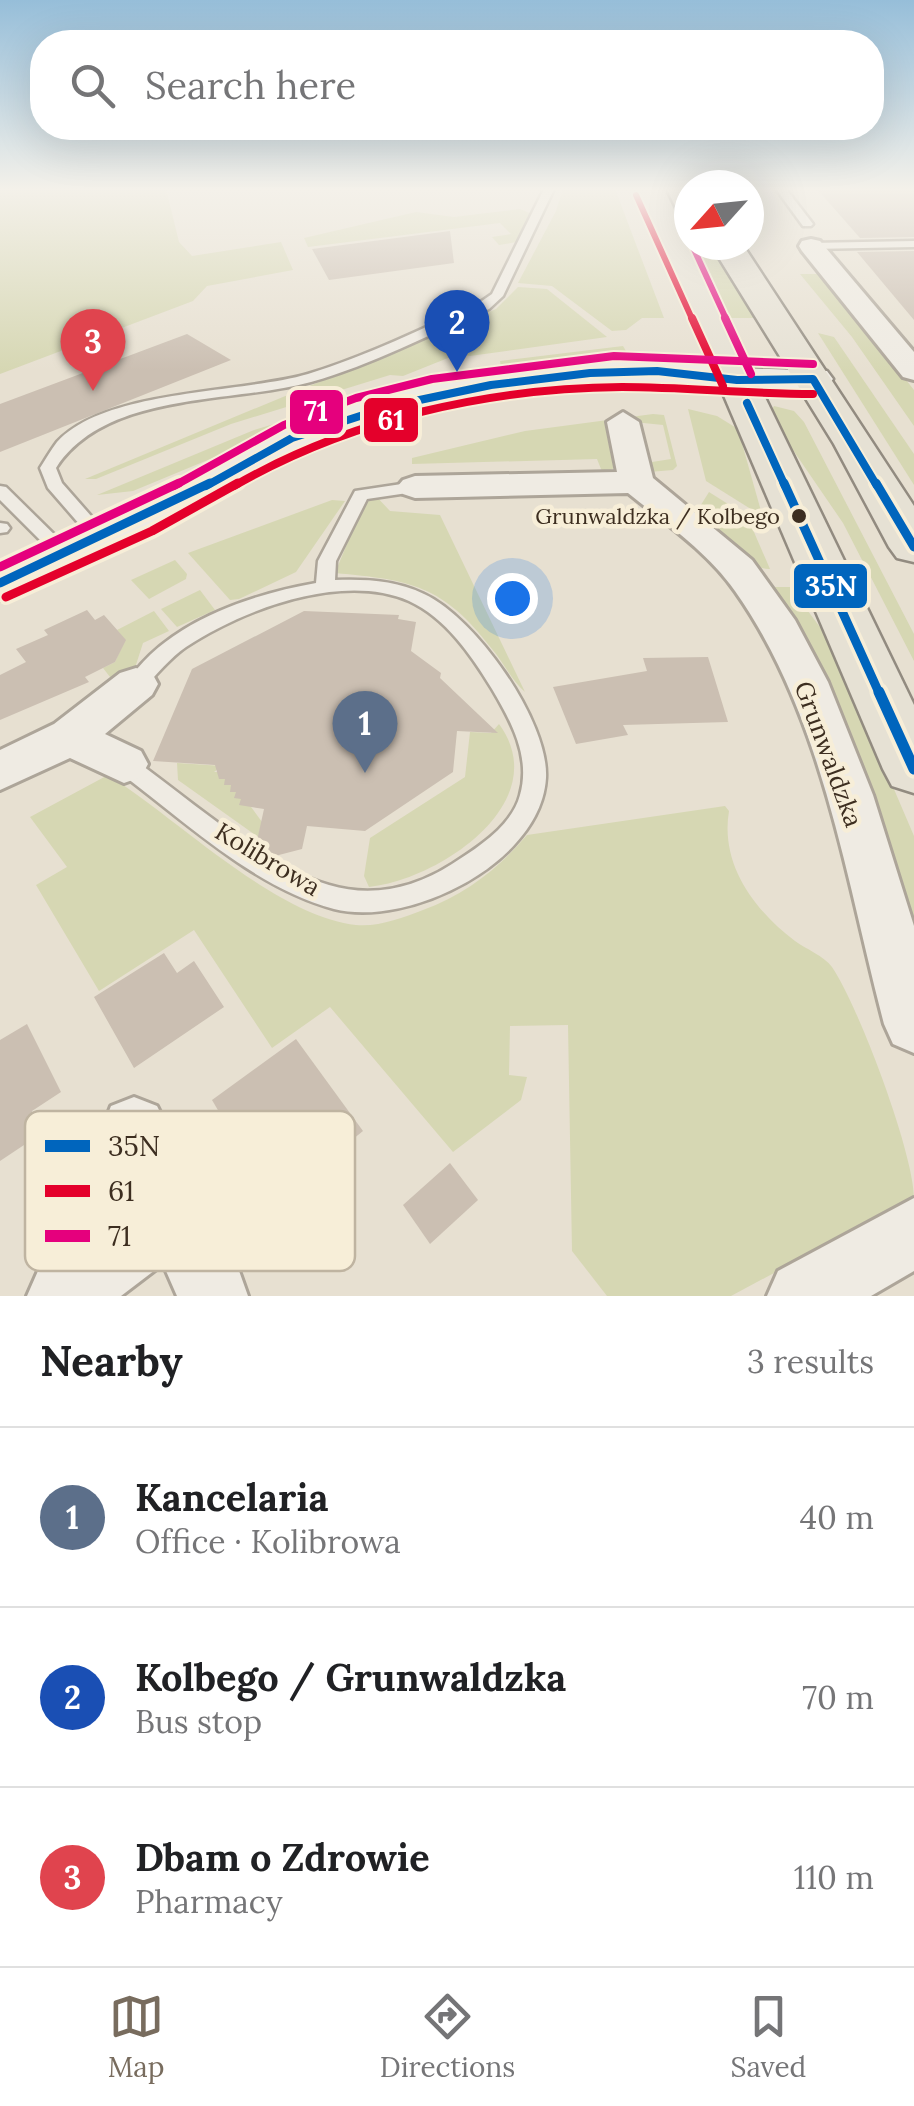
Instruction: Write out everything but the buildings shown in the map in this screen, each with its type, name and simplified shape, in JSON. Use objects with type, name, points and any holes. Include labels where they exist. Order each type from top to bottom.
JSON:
[{"type":"main road","points":[[678,249],[914,769]]},
{"type":"main road","points":[[737,260],[914,547]]},
{"type":"main road","points":[[0,583],[163,509],[292,438],[391,406],[491,384],[590,372],[685,372],[737,380],[813,379]]},
{"type":"street","points":[[820,249],[914,372]]},
{"type":"street","points":[[415,487],[636,482],[623,422]]},
{"type":"street","name":"Grunwaldzka","points":[[636,482],[728,557],[778,624],[824,725],[914,1024]]},
{"type":"street","name":"Kolibrowa","points":[[0,771],[70,737],[136,684]]},
{"type":"street","name":"Kolibrowa","points":[[70,737],[124,764]]},
{"type":"street","points":[[803,1296],[914,1232]]},
{"type":"street","points":[[62,1296],[95,1271]]},
{"type":"street","points":[[202,1271],[213,1293]]},
{"type":"lane","points":[[82,546],[48,468],[53,454],[68,440],[111,417],[143,408],[308,378],[484,306],[497,296],[520,249]]},
{"type":"lane","points":[[324,587],[326,562],[361,494],[415,487]]},
{"type":"lane","points":[[0,492],[82,546]]},
{"type":"lane","name":"Kolibrowa","points":[[124,764],[312,890],[364,904],[409,898],[476,863],[493,848],[531,799],[536,768],[532,746],[500,685],[472,645],[415,597],[367,586],[324,587],[292,593],[200,631],[166,652],[136,684]]},
{"type":"green space","points":[[0,249],[186,249],[192,256],[233,249],[284,249],[293,270],[207,286],[193,301],[0,374]]},
{"type":"green space","points":[[536,249],[638,249],[664,318],[642,318],[626,330],[612,331],[552,286],[518,283]]},
{"type":"green space","points":[[702,260],[718,260],[755,318],[727,318]]},
{"type":"green space","points":[[800,274],[822,274],[914,390],[914,426],[852,337]]},
{"type":"green space","points":[[518,287],[547,289],[607,337],[470,356],[459,354],[438,334],[496,309]]},
{"type":"green space","points":[[818,333],[834,337],[914,454],[914,485]]},
{"type":"green space","points":[[430,336],[453,356],[403,376],[390,375],[231,424],[96,479],[85,479]]},
{"type":"green space","points":[[623,346],[629,356],[612,361],[501,367],[500,361]]},
{"type":"green space","points":[[397,387],[407,389],[273,433],[133,491],[97,495],[254,430]]},
{"type":"green space","points":[[774,406],[794,411],[804,422],[914,634],[914,661],[843,523],[769,415]]},
{"type":"green space","points":[[688,409],[717,416],[738,429],[761,511],[754,511],[706,481]]},
{"type":"green space","points":[[653,414],[664,415],[677,466],[673,470],[649,472],[652,462],[671,459],[663,425],[614,420],[620,465],[603,474],[597,459],[412,464],[412,458],[525,431]]},
{"type":"green space","points":[[709,492],[747,516],[770,569],[739,556],[709,527],[699,508]]},
{"type":"green space","points":[[374,494],[390,511],[440,515],[525,692],[474,628],[441,599],[405,583],[335,573],[361,510]]},
{"type":"green space","points":[[332,500],[345,501],[296,572],[239,599],[230,600],[188,553]]},
{"type":"green space","points":[[175,560],[187,574],[186,579],[149,599],[131,580]]},
{"type":"green space","points":[[774,587],[790,587],[831,642],[914,836],[914,924],[871,790]]},
{"type":"green space","points":[[200,590],[215,610],[177,627],[161,609]]},
{"type":"green space","points":[[154,611],[169,631],[143,643],[134,671],[114,682],[103,668],[115,662],[125,640],[117,630]]},
{"type":"green space","points":[[499,724],[513,753],[513,781],[501,808],[482,832],[427,870],[369,887],[364,876],[370,838],[465,777],[470,732],[491,733]]},
{"type":"green space","points":[[177,763],[222,766],[214,772],[226,772],[262,822],[258,837],[178,780]]},
{"type":"green space","points":[[108,775],[260,885],[325,918],[356,925],[399,919],[439,904],[493,869],[527,835],[725,806],[729,811],[730,849],[743,884],[780,929],[829,963],[843,986],[895,1115],[914,1198],[731,1296],[607,1296],[572,1251],[568,1025],[510,1026],[509,1075],[527,1077],[521,1100],[453,1152],[330,1007],[272,1048],[194,930],[99,991],[36,885],[67,867],[30,817]]},
{"type":"transit line","name":"61","points":[[661,249],[723,386]]},
{"type":"transit line","name":"71","points":[[699,260],[751,374]]},
{"type":"transit line","name":"71","points":[[0,567],[139,504],[284,425],[319,410],[394,388],[510,366],[614,356],[813,364]]},
{"type":"transit line","name":"35N","points":[[0,583],[163,509],[292,438],[391,406],[491,385],[590,373],[657,371],[737,380],[813,379],[914,547]]},
{"type":"transit line","name":"61","points":[[6,597],[152,531],[298,452],[406,416],[519,395],[594,388],[813,394]]},
{"type":"transit line","name":"35N","points":[[747,403],[914,769]]},
{"type":"place","name":"Kolbego / Grunwaldzka","points":[[457,372]]},
{"type":"place","name":"Dbam o Zdrowie","points":[[93,391]]},
{"type":"place","name":"Grunwaldzka / Kolbego","points":[[799,516]]},
{"type":"place","name":"Kancelaria","points":[[365,773]]}]
